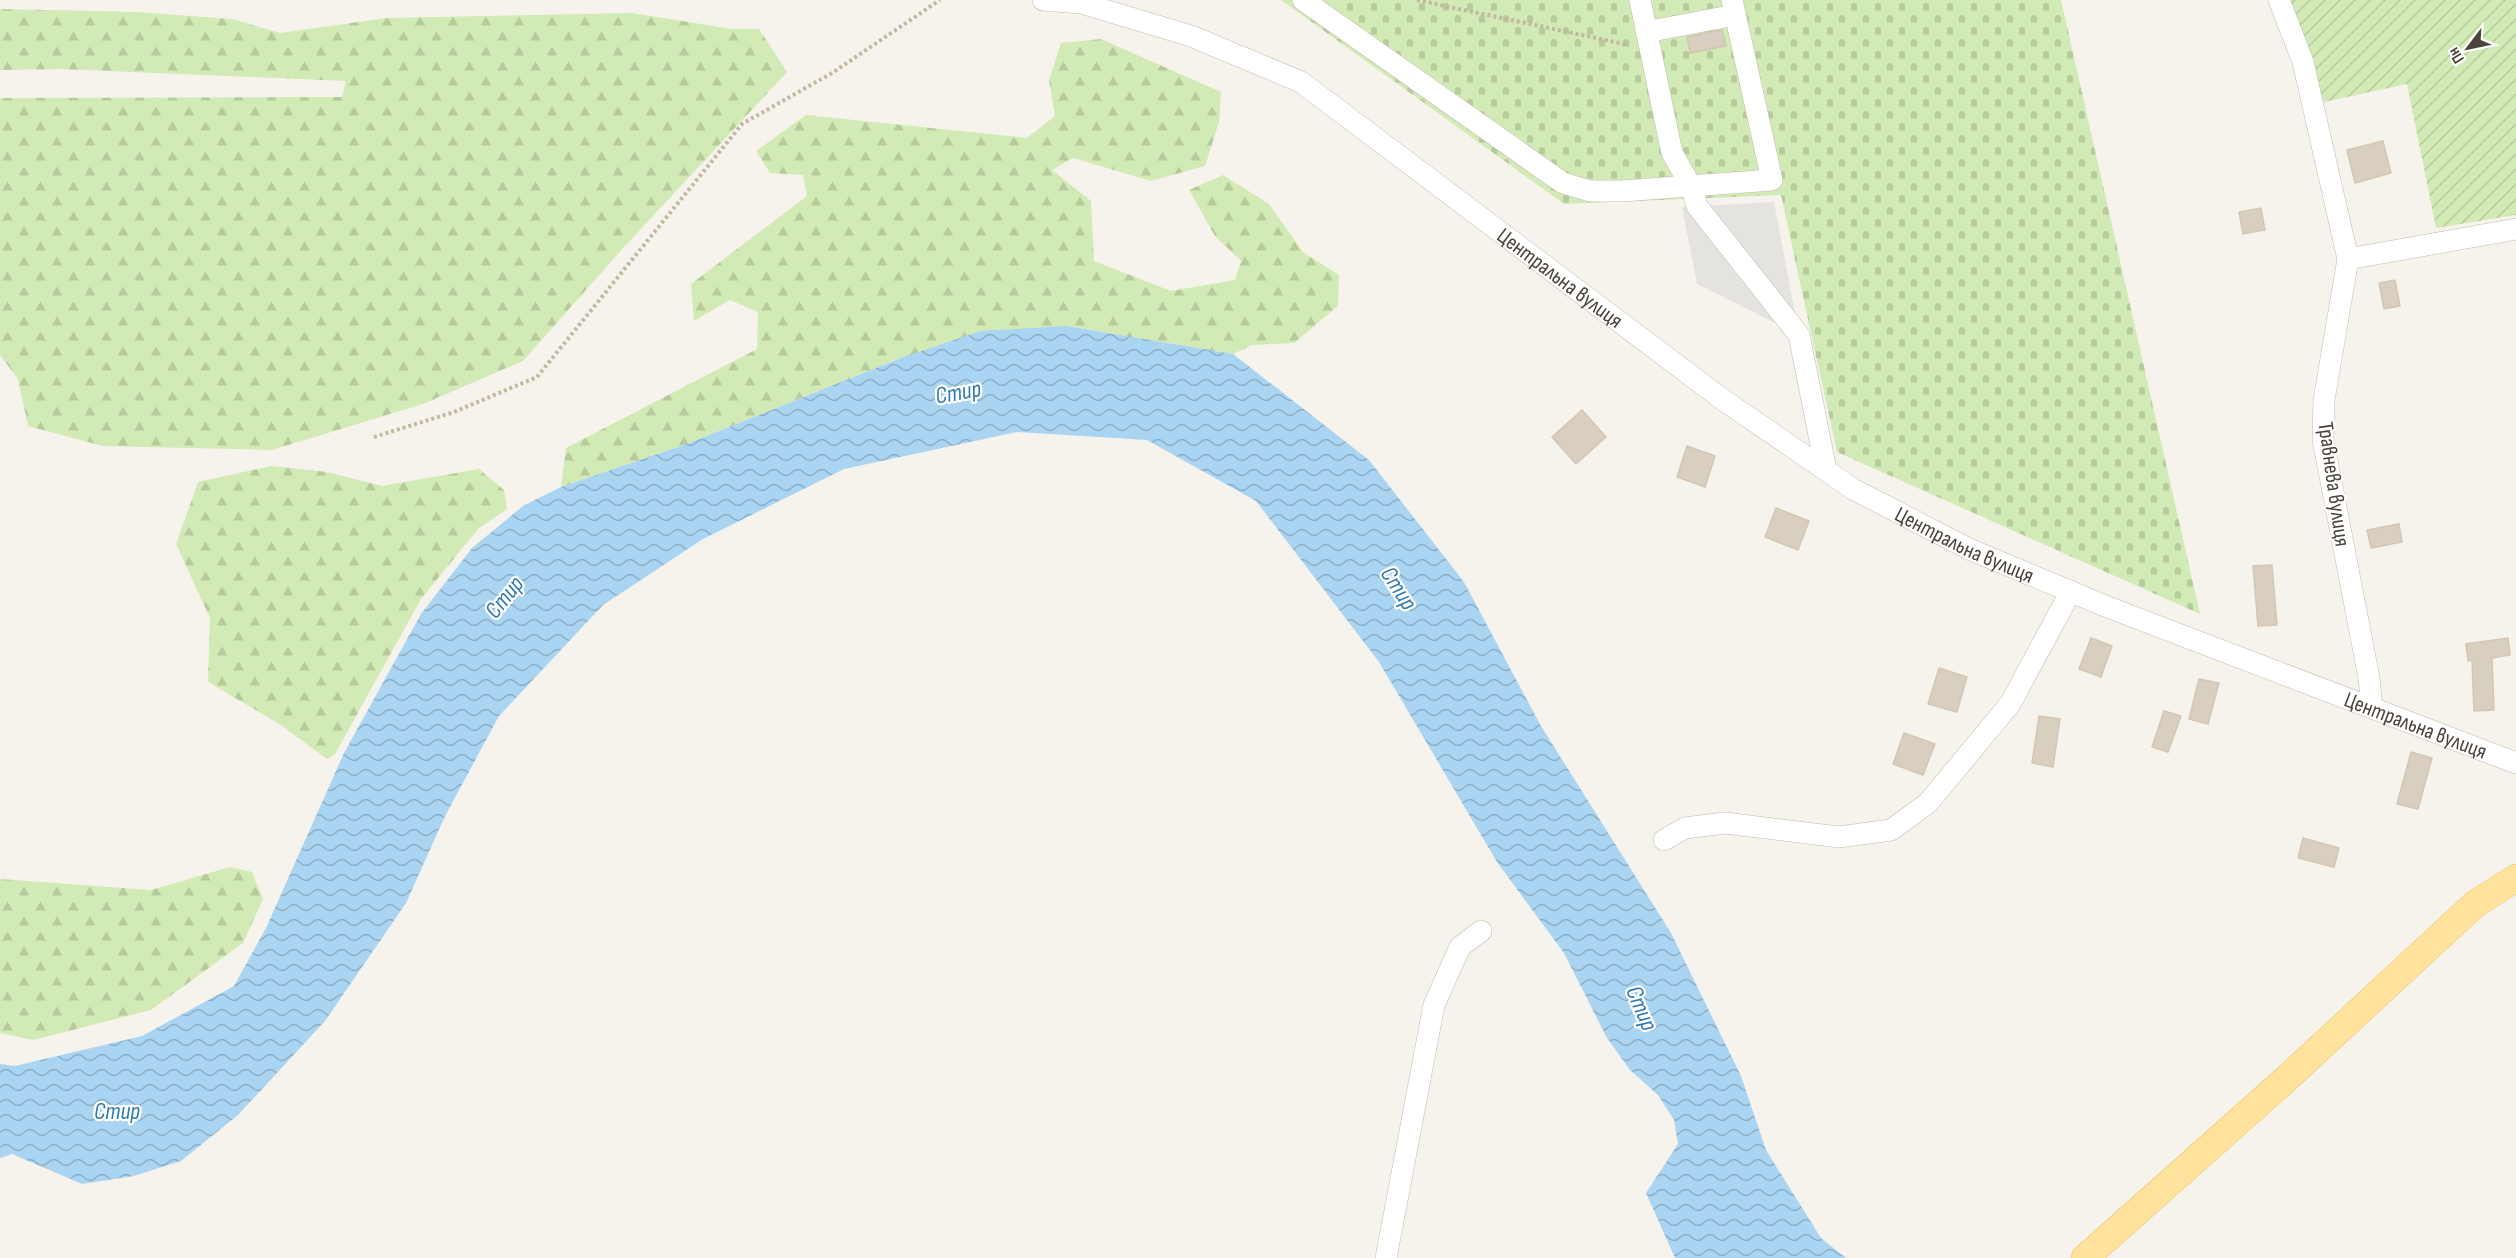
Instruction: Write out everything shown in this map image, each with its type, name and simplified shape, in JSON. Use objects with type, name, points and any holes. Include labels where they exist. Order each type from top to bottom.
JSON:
[{"type":"main road","points":[[2085,1258],[2284,1080],[2475,904],[2516,878]]},
{"type":"street","name":"Центральна вулиця","points":[[1043,0],[1081,3],[1191,36],[1301,82],[1722,399],[1852,489],[1969,549],[2071,591],[2516,763]]},
{"type":"street","points":[[1303,0],[1563,183],[1590,191],[1622,191],[1772,180],[1733,8],[1648,41]]},
{"type":"street","points":[[1640,0],[1672,153],[1690,186],[1697,206],[1799,335],[1826,470]]},
{"type":"street","name":"Травнева вулиця","points":[[2279,0],[2303,62],[2348,259],[2324,400],[2324,440],[2369,678],[2372,708]]},
{"type":"street","points":[[2348,259],[2516,229]]},
{"type":"street","points":[[1664,840],[1685,828],[1725,823],[1839,837],[1891,830],[1928,803],[2010,704],[2071,591]]},
{"type":"street","points":[[1386,1258],[1434,1005],[1460,947],[1481,931]]},
{"type":"path","points":[[374,437],[454,412],[537,378],[742,124],[832,73],[940,0]]},
{"type":"path","points":[[1417,0],[1648,41]]},
{"type":"green space","points":[[1281,0],[2061,0],[2200,614],[1837,452],[1781,195],[1564,204]]},
{"type":"green space","points":[[2289,0],[2516,0],[2516,215],[2436,228],[2407,84],[2324,102]]},
{"type":"green space","points":[[0,9],[136,12],[232,19],[280,33],[387,18],[632,13],[732,29],[759,29],[787,72],[624,247],[523,361],[423,404],[272,450],[103,446],[28,426],[18,379],[0,355],[0,98],[342,97],[346,81],[62,69],[0,70]]},
{"type":"green space","points":[[1101,39],[1221,92],[1219,122],[1205,166],[1151,181],[1073,158],[1052,170],[1091,201],[1094,261],[1171,291],[1235,280],[1241,261],[1215,236],[1189,190],[1223,175],[1269,204],[1303,252],[1339,275],[1338,306],[1294,343],[1252,345],[1233,354],[1067,326],[901,358],[684,445],[561,487],[566,448],[757,349],[758,312],[730,300],[694,321],[691,284],[807,196],[803,175],[770,173],[756,151],[806,115],[1027,138],[1055,116],[1049,80],[1061,43]]},
{"type":"green space","points":[[271,466],[327,472],[382,486],[479,469],[504,490],[507,509],[478,529],[421,599],[335,754],[327,759],[281,725],[208,682],[210,618],[176,544],[198,482]]},
{"type":"green space","points":[[230,867],[252,872],[263,899],[243,943],[151,1010],[33,1040],[0,1033],[0,879],[151,890]]},
{"type":"shaded area","points":[[1774,202],[1799,335],[1697,284],[1682,207]]},
{"type":"water","name":"Стир","points":[[1067,326],[1233,354],[1369,460],[1464,582],[1541,726],[1671,933],[1741,1076],[1766,1150],[1821,1238],[1846,1258],[1675,1258],[1646,1193],[1678,1144],[1674,1120],[1658,1095],[1630,1070],[1607,1038],[1564,953],[1497,862],[1379,662],[1256,501],[1147,440],[1017,432],[844,469],[703,539],[603,605],[499,716],[445,816],[406,903],[325,1021],[238,1115],[181,1161],[134,1176],[82,1184],[12,1154],[0,1158],[0,1064],[15,1066],[142,1036],[234,986],[266,928],[344,753],[421,614],[472,548],[523,506],[561,487],[684,445],[901,358],[981,331]]},
{"type":"building","points":[[1722,30],[1726,46],[1690,53],[1687,37]]},
{"type":"building","points":[[2383,141],[2391,173],[2355,183],[2347,150]]},
{"type":"building","points":[[2261,208],[2265,230],[2243,234],[2239,212]]},
{"type":"building","points":[[2395,280],[2400,306],[2384,309],[2379,283]]},
{"type":"building","points":[[1582,410],[1606,437],[1576,464],[1552,437]]},
{"type":"building","points":[[1687,446],[1715,456],[1705,487],[1677,477]]},
{"type":"building","points":[[1776,508],[1809,521],[1798,550],[1765,537]]},
{"type":"building","points":[[2399,524],[2402,542],[2371,548],[2367,530]]},
{"type":"building","points":[[2272,565],[2277,625],[2258,626],[2253,566]]},
{"type":"building","points":[[2091,638],[2112,646],[2101,677],[2079,669]]},
{"type":"building","points":[[2508,638],[2510,655],[2492,658],[2494,710],[2474,711],[2472,660],[2468,661],[2466,644]]},
{"type":"building","points":[[1939,668],[1967,677],[1957,712],[1928,704]]},
{"type":"building","points":[[2199,679],[2219,683],[2208,724],[2189,719]]},
{"type":"building","points":[[2164,711],[2181,716],[2168,752],[2152,747]]},
{"type":"building","points":[[2039,716],[2060,719],[2053,767],[2032,763]]},
{"type":"building","points":[[1904,733],[1935,744],[1923,775],[1893,764]]},
{"type":"building","points":[[2411,752],[2432,758],[2418,809],[2397,804]]},
{"type":"building","points":[[2303,838],[2339,848],[2334,867],[2298,858]]}]
